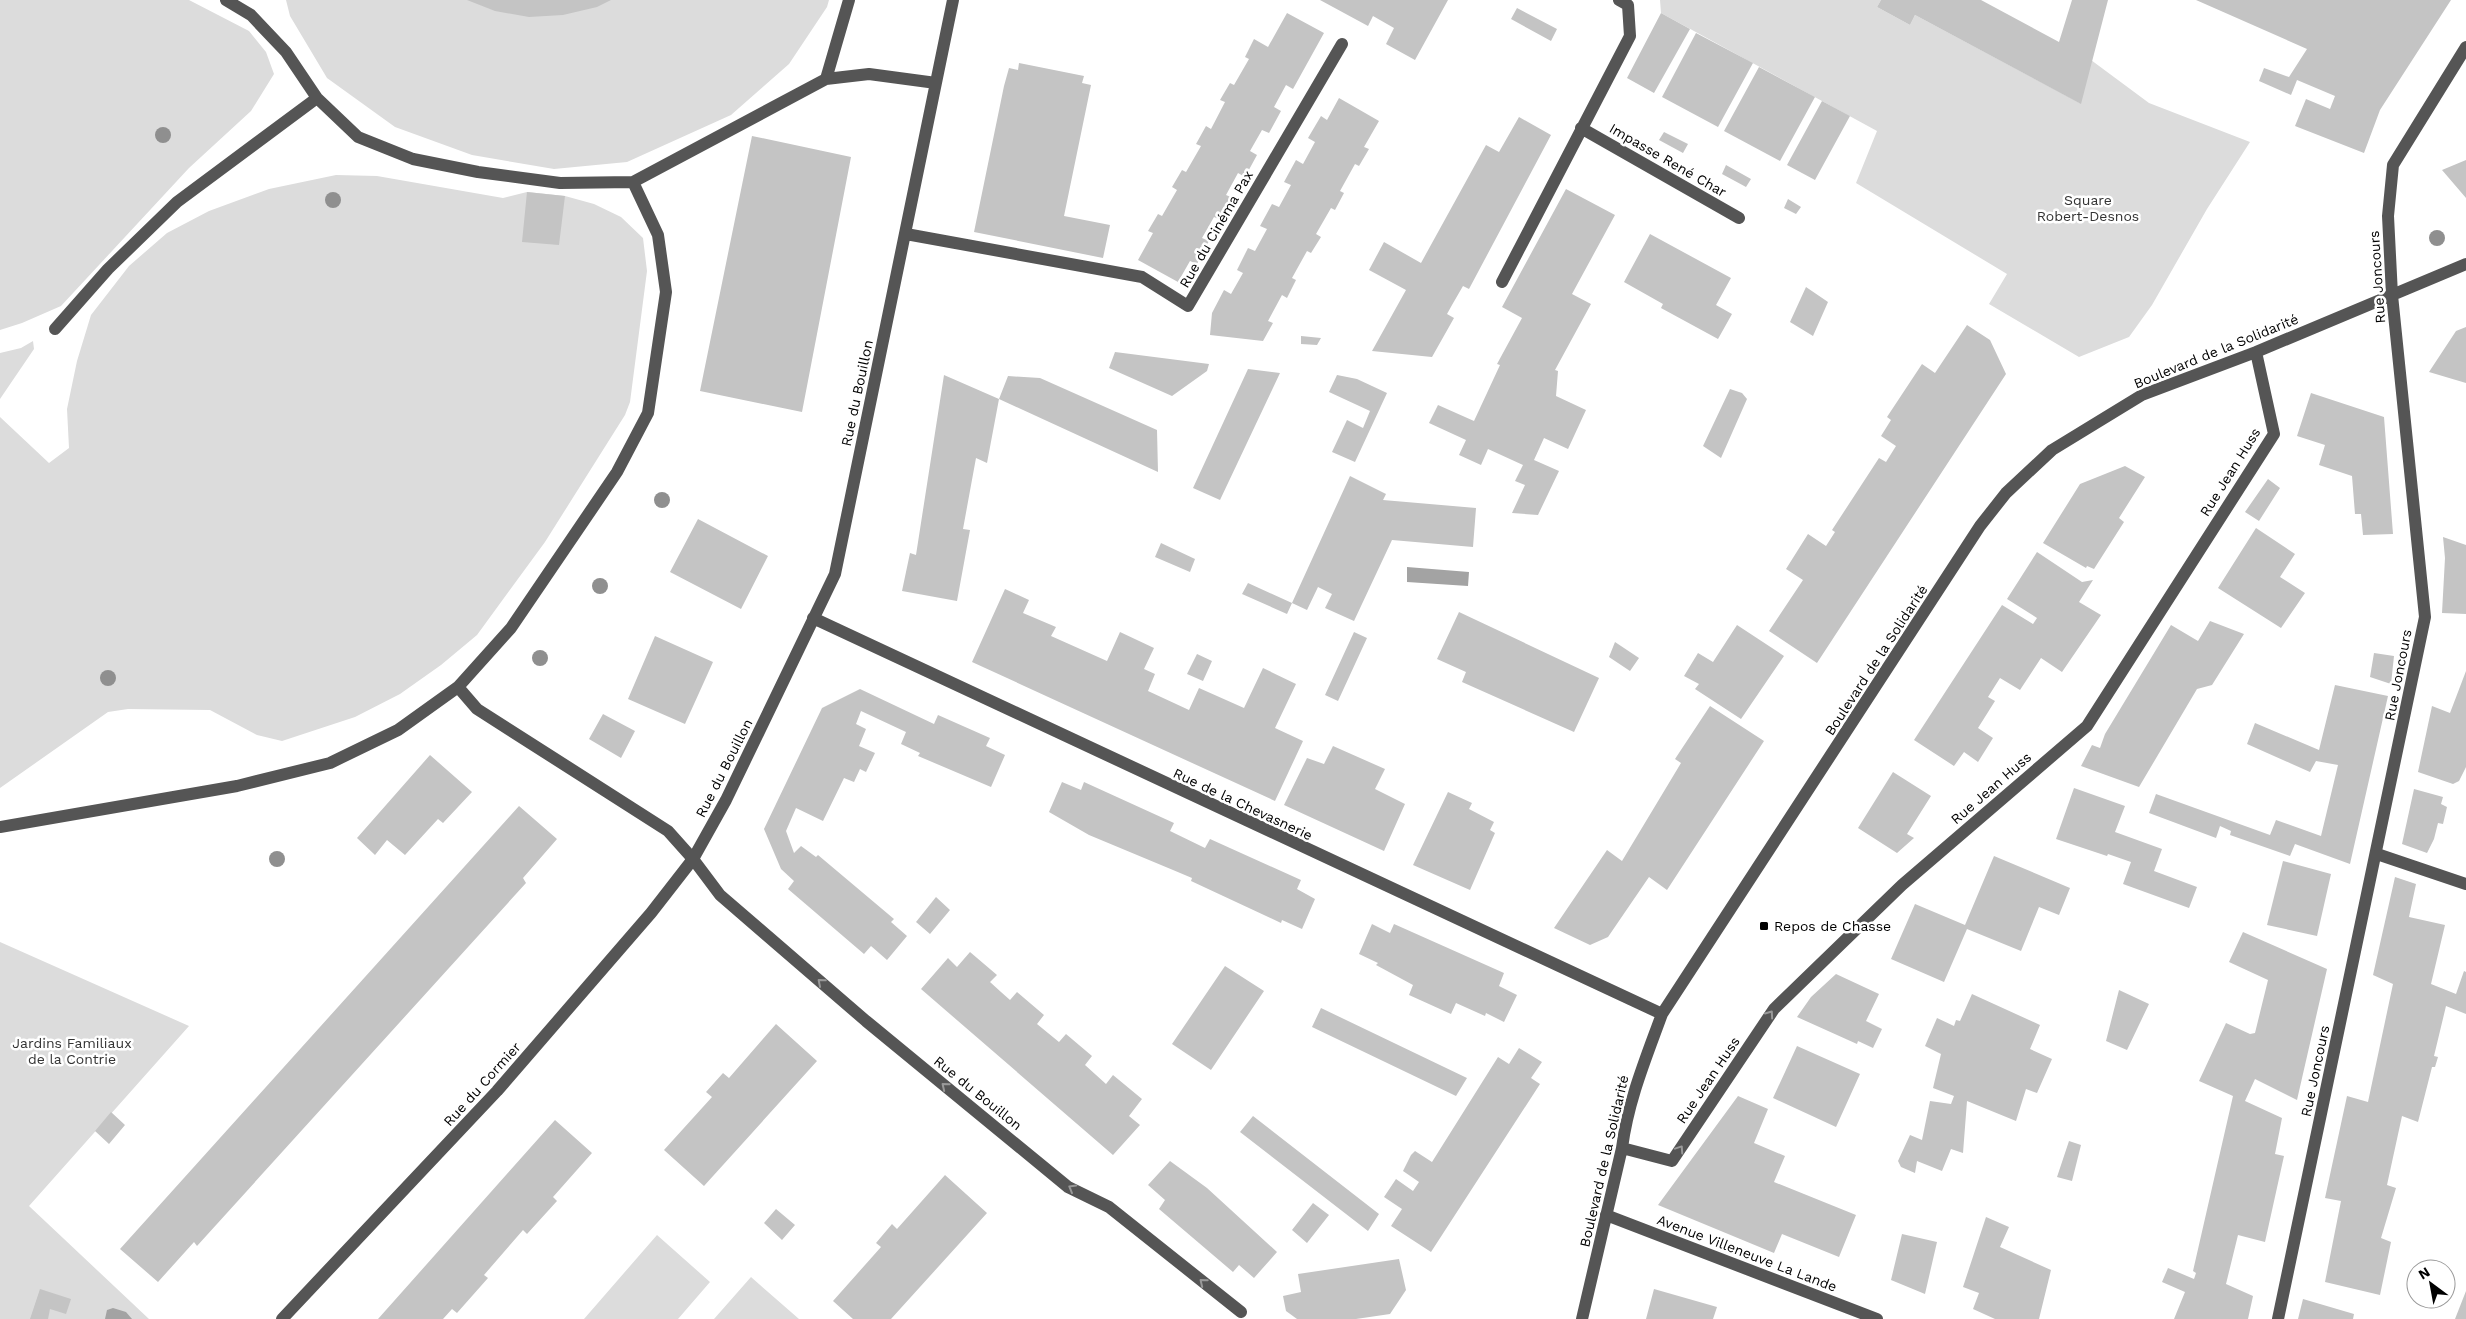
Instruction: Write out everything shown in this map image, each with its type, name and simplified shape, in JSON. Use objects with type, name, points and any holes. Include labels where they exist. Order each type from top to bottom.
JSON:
[{"type":"street","points":[[226,0],[251,15],[286,52],[317,98],[358,137],[413,159],[478,172],[560,183],[633,182],[826,79],[869,74],[936,83]]},
{"type":"street","points":[[826,79],[849,0]]},
{"type":"street","name":"Rue du Bouillon","points":[[954,0],[835,574],[726,800],[693,859],[720,895],[866,1021],[1068,1187],[1109,1207],[1241,1312]]},
{"type":"street","points":[[1502,282],[1630,36],[1624,3]]},
{"type":"street","name":"Rue du Cinéma Pax","points":[[906,234],[1142,278],[1188,306],[1342,44]]},
{"type":"street","name":"Rue Joncours","points":[[2278,1319],[2377,854],[2425,617],[2392,294],[2388,216],[2394,165],[2466,47]]},
{"type":"street","points":[[55,329],[108,269],[177,202],[317,98]]},
{"type":"street","name":"Impasse René Char","points":[[1582,128],[1739,218]]},
{"type":"street","points":[[0,826],[237,786],[330,763],[398,730],[458,687],[511,628],[618,472],[648,413],[666,292],[658,236],[633,182]]},
{"type":"street","name":"Boulevard de la Solidarité","points":[[1582,1319],[1622,1148],[1625,1126],[1638,1078],[1662,1014],[1980,526],[2006,492],[2052,450],[2142,395],[2256,352],[2466,264]]},
{"type":"street","name":"Rue Jean Huss","points":[[1622,1148],[1672,1161],[1774,1009],[1902,885],[2087,726],[2274,434],[2256,352]]},
{"type":"street","name":"Rue de la Chevasnerie","points":[[813,618],[1662,1014]]},
{"type":"street","points":[[458,687],[477,710],[668,831],[693,859]]},
{"type":"street","points":[[2377,854],[2466,884]]},
{"type":"street","name":"Rue du Cormier","points":[[282,1319],[497,1092],[651,913],[693,859]]},
{"type":"street","name":"Avenue Villeneuve La Lande","points":[[1606,1215],[1877,1319]]},
{"type":"green space","points":[[0,0],[189,0],[249,31],[266,52],[274,74],[251,111],[189,168],[61,306],[22,323],[0,330]]},
{"type":"green space","points":[[286,0],[829,0],[827,7],[789,64],[731,115],[627,162],[554,169],[472,155],[395,127],[327,78],[290,16]]},
{"type":"green space","name":"Square Robert-Desnos","points":[[1660,0],[1881,0],[1877,7],[1910,25],[1915,15],[2080,103],[2091,60],[2149,103],[2250,142],[2207,209],[2152,305],[2129,337],[2079,357],[1989,304],[2007,274],[1856,183],[1877,131],[1661,13]]},
{"type":"green space","points":[[336,175],[377,176],[503,198],[527,192],[565,196],[594,204],[621,217],[643,238],[647,271],[630,402],[625,415],[545,542],[477,635],[441,665],[400,694],[355,717],[282,741],[257,735],[210,710],[128,709],[108,712],[0,788],[0,417],[49,463],[69,448],[67,409],[77,361],[91,315],[129,266],[167,233],[209,211],[269,189]]},
{"type":"green space","points":[[33,341],[34,349],[0,399],[0,353],[21,348]]},
{"type":"green space","name":"Jardins Familiaux de la Contrie","points":[[0,942],[189,1026],[29,1206],[149,1319],[0,1319]]},
{"type":"green space","points":[[657,1235],[710,1282],[678,1319],[584,1319]]},
{"type":"green space","points":[[751,1277],[799,1319],[714,1319]]},
{"type":"shaded area","points":[[1407,567],[1469,572],[1468,586],[1407,582]]},
{"type":"shaded area","points":[[113,1308],[126,1312],[132,1319],[105,1319],[107,1310]]},
{"type":"building","points":[[467,0],[611,0],[597,7],[563,15],[529,17],[495,11]]},
{"type":"building","points":[[1320,0],[1448,0],[1415,60],[1386,44],[1394,28],[1373,16],[1368,26]]},
{"type":"building","points":[[1881,0],[1981,0],[2059,42],[2072,0],[2108,0],[2081,104],[1915,15],[1910,25],[1877,7]]},
{"type":"building","points":[[2196,0],[2451,0],[2380,110],[2364,153],[2295,126],[2306,99],[2330,109],[2335,96],[2297,80],[2291,95],[2259,81],[2264,68],[2289,77],[2307,49]]},
{"type":"building","points":[[1517,8],[1557,29],[1551,41],[1511,19]]},
{"type":"building","points":[[1287,13],[1324,33],[1293,89],[1286,85],[1274,107],[1281,111],[1269,133],[1262,130],[1250,151],[1257,155],[1245,177],[1238,173],[1226,195],[1233,198],[1221,220],[1214,217],[1202,238],[1209,241],[1197,264],[1190,261],[1178,282],[1138,260],[1153,233],[1148,231],[1158,214],[1162,216],[1177,190],[1172,187],[1182,170],[1186,172],[1201,146],[1196,144],[1206,126],[1211,129],[1225,102],[1220,100],[1230,83],[1234,85],[1249,59],[1245,57],[1254,39],[1268,47]]},
{"type":"building","points":[[1661,13],[1690,29],[1654,93],[1627,78]]},
{"type":"building","points":[[1696,33],[1753,63],[1718,127],[1662,97]]},
{"type":"building","points":[[1019,63],[1084,76],[1082,83],[1091,85],[1064,216],[1110,225],[1103,258],[974,232],[1004,86],[1009,68],[1018,70]]},
{"type":"building","points":[[1759,67],[1815,97],[1780,161],[1724,131]]},
{"type":"building","points":[[1339,98],[1379,121],[1364,147],[1369,149],[1359,166],[1355,164],[1340,191],[1344,193],[1335,210],[1331,208],[1316,234],[1321,237],[1311,253],[1307,251],[1292,278],[1296,280],[1287,298],[1282,295],[1268,321],[1273,323],[1263,341],[1210,335],[1212,313],[1224,290],[1231,294],[1243,273],[1237,270],[1248,248],[1255,251],[1267,229],[1260,226],[1272,204],[1279,207],[1291,185],[1284,182],[1296,160],[1303,164],[1315,142],[1308,138],[1321,116],[1327,120]]},
{"type":"building","points":[[1822,101],[1850,116],[1815,180],[1787,165]]},
{"type":"building","points":[[1519,117],[1551,135],[1469,289],[1463,286],[1447,314],[1454,318],[1432,357],[1372,351],[1406,290],[1369,270],[1384,242],[1421,263],[1486,145],[1499,152]]},
{"type":"building","points":[[1664,132],[1688,144],[1683,153],[1659,140]]},
{"type":"building","points":[[752,136],[851,157],[802,412],[700,391]]},
{"type":"building","points":[[2466,160],[2466,198],[2442,170]]},
{"type":"building","points":[[1726,165],[1751,179],[1746,187],[1722,174]]},
{"type":"building","points":[[1566,189],[1615,215],[1572,294],[1591,304],[1555,370],[1558,371],[1556,396],[1586,410],[1568,449],[1544,438],[1534,460],[1559,471],[1538,515],[1512,513],[1525,485],[1515,481],[1523,465],[1488,449],[1481,465],[1459,455],[1466,440],[1429,423],[1438,405],[1474,421],[1500,365],[1497,364],[1522,318],[1502,307]]},
{"type":"building","points":[[527,192],[565,196],[559,245],[522,242]]},
{"type":"building","points":[[1788,199],[1801,207],[1796,214],[1784,208]]},
{"type":"building","points":[[1650,234],[1731,278],[1716,305],[1732,314],[1718,339],[1661,308],[1663,304],[1624,282]]},
{"type":"building","points":[[1806,287],[1828,302],[1813,336],[1790,322]]},
{"type":"building","points":[[1967,325],[1990,340],[2006,374],[1817,663],[1769,631],[1803,580],[1786,569],[1808,534],[1826,546],[1835,532],[1832,530],[1879,458],[1886,462],[1896,446],[1881,436],[1891,420],[1887,417],[1922,364],[1935,373]]},
{"type":"building","points":[[2466,327],[2466,383],[2429,372],[2456,331]]},
{"type":"building","points":[[1301,336],[1321,338],[1317,345],[1301,344]]},
{"type":"building","points":[[1115,352],[1209,364],[1207,371],[1172,396],[1109,368]]},
{"type":"building","points":[[1248,369],[1280,373],[1220,500],[1193,488]]},
{"type":"building","points":[[944,375],[999,399],[987,463],[976,458],[963,529],[970,530],[957,601],[902,591],[910,553],[916,555]]},
{"type":"building","points":[[1337,375],[1357,379],[1387,393],[1355,462],[1332,452],[1347,420],[1363,428],[1370,411],[1329,392]]},
{"type":"building","points":[[1008,376],[1040,378],[1157,430],[1158,472],[999,399]]},
{"type":"building","points":[[1730,389],[1742,393],[1747,399],[1721,458],[1703,446]]},
{"type":"building","points":[[2311,393],[2384,417],[2393,534],[2363,535],[2361,514],[2355,514],[2352,476],[2319,465],[2325,445],[2297,436]]},
{"type":"building","points":[[2125,466],[2145,477],[2119,518],[2124,522],[2094,569],[2087,566],[2086,568],[2043,543],[2080,484]]},
{"type":"building","points":[[1350,476],[1386,494],[1383,500],[1476,508],[1473,547],[1392,540],[1354,621],[1325,608],[1332,594],[1318,587],[1307,610],[1292,603]]},
{"type":"building","points":[[2268,479],[2280,488],[2259,521],[2245,512]]},
{"type":"building","points":[[698,519],[768,556],[741,609],[670,572]]},
{"type":"building","points":[[2256,528],[2295,554],[2280,577],[2305,593],[2281,628],[2218,588]]},
{"type":"building","points":[[2443,537],[2466,545],[2466,614],[2442,613],[2445,558]]},
{"type":"building","points":[[1161,543],[1195,559],[1190,572],[1155,557]]},
{"type":"building","points":[[2037,552],[2082,582],[2093,580],[2079,602],[2101,615],[2062,672],[2041,658],[2020,690],[2000,678],[1988,697],[1995,701],[1978,728],[1993,738],[1978,762],[1964,752],[1954,766],[1914,740],[2002,605],[2033,624],[2037,618],[2007,599]]},
{"type":"building","points":[[1248,583],[1292,603],[1287,614],[1242,594]]},
{"type":"building","points":[[1005,589],[1029,600],[1023,613],[1056,627],[1051,636],[1107,661],[1120,632],[1154,648],[1144,669],[1155,674],[1148,691],[1189,710],[1199,688],[1244,708],[1263,668],[1296,684],[1275,728],[1303,741],[1275,801],[972,662]]},
{"type":"building","points":[[1459,612],[1599,678],[1574,732],[1462,682],[1466,672],[1437,659]]},
{"type":"building","points":[[2210,621],[2244,634],[2212,685],[2197,689],[2139,787],[2081,766],[2092,745],[2100,748],[2105,734],[2171,625],[2198,641]]},
{"type":"building","points":[[1737,625],[1784,656],[1741,719],[1695,689],[1699,684],[1684,676],[1698,653],[1713,662]]},
{"type":"building","points":[[1354,632],[1367,638],[1338,701],[1325,695]]},
{"type":"building","points":[[655,636],[713,662],[685,724],[628,699]]},
{"type":"building","points":[[1615,642],[1639,658],[1630,671],[1609,657]]},
{"type":"building","points":[[2374,653],[2394,656],[2391,684],[2370,677]]},
{"type":"building","points":[[1197,654],[1212,661],[1203,681],[1187,674]]},
{"type":"building","points":[[2466,671],[2466,767],[2459,781],[2453,784],[2418,772],[2432,706],[2450,713]]},
{"type":"building","points":[[2335,685],[2388,696],[2350,864],[2295,844],[2290,856],[2230,835],[2231,831],[2220,826],[2216,838],[2149,813],[2156,794],[2270,835],[2276,820],[2321,836],[2338,765],[2316,761],[2310,772],[2247,744],[2255,723],[2319,750]]},
{"type":"building","points":[[860,689],[934,724],[938,715],[990,738],[986,746],[1005,755],[991,787],[918,756],[920,753],[901,744],[906,732],[861,711],[856,724],[866,729],[859,746],[875,753],[866,772],[860,769],[854,782],[844,778],[823,821],[796,808],[786,831],[794,853],[801,846],[816,857],[818,855],[894,919],[891,922],[907,936],[887,960],[871,946],[864,954],[788,889],[794,881],[781,869],[764,829],[822,708]]},
{"type":"building","points":[[1710,706],[1764,741],[1667,890],[1649,877],[1608,937],[1590,945],[1554,928],[1607,850],[1622,861],[1681,763],[1675,759]]},
{"type":"building","points":[[603,714],[635,731],[621,758],[589,739]]},
{"type":"building","points":[[1333,746],[1385,769],[1375,789],[1405,804],[1384,851],[1284,805],[1307,758],[1324,764]]},
{"type":"building","points":[[430,755],[472,792],[443,823],[438,819],[405,855],[387,840],[375,855],[357,838]]},
{"type":"building","points":[[1893,772],[1931,796],[1907,834],[1914,838],[1897,853],[1858,828]]},
{"type":"building","points":[[1062,782],[1081,790],[1084,782],[1174,823],[1170,831],[1205,848],[1210,839],[1301,880],[1297,889],[1315,899],[1302,929],[1282,920],[1281,923],[1191,881],[1192,878],[1089,835],[1049,812]]},
{"type":"building","points":[[2074,788],[2125,806],[2115,832],[2162,849],[2154,871],[2197,887],[2189,908],[2123,884],[2131,862],[2056,839]]},
{"type":"building","points":[[2414,789],[2443,797],[2441,804],[2447,807],[2443,824],[2438,823],[2434,839],[2427,853],[2402,844]]},
{"type":"building","points":[[1448,792],[1472,803],[1469,809],[1494,822],[1490,830],[1495,833],[1470,890],[1413,865]]},
{"type":"building","points":[[519,806],[557,839],[523,878],[526,883],[197,1246],[194,1242],[158,1282],[120,1249]]},
{"type":"building","points":[[1994,856],[2070,888],[2059,915],[2039,907],[2021,951],[1967,929],[1944,982],[1891,959],[1915,904],[1965,925]]},
{"type":"building","points":[[2283,861],[2331,874],[2317,936],[2267,925]]},
{"type":"building","points":[[2395,877],[2416,884],[2409,917],[2445,925],[2431,984],[2456,994],[2464,971],[2466,972],[2466,1014],[2446,1006],[2434,1056],[2438,1057],[2435,1067],[2432,1067],[2418,1122],[2402,1116],[2387,1185],[2396,1188],[2381,1238],[2391,1242],[2380,1295],[2325,1282],[2341,1201],[2325,1198],[2347,1096],[2368,1102],[2393,984],[2373,975]]},
{"type":"building","points":[[936,897],[950,910],[930,934],[916,922]]},
{"type":"building","points":[[1372,924],[1390,933],[1394,924],[1504,973],[1499,986],[1517,995],[1504,1022],[1486,1013],[1485,1016],[1456,1003],[1451,1014],[1409,995],[1413,985],[1376,965],[1378,963],[1359,954]]},
{"type":"building","points":[[2243,932],[2327,969],[2297,1100],[2255,1079],[2245,1101],[2282,1118],[2275,1154],[2284,1156],[2265,1242],[2238,1235],[2226,1284],[2253,1296],[2248,1319],[2174,1319],[2185,1292],[2162,1282],[2168,1268],[2194,1279],[2196,1273],[2193,1271],[2233,1096],[2199,1081],[2226,1023],[2250,1034],[2255,1033],[2268,980],[2229,962]]},
{"type":"building","points":[[970,952],[997,975],[990,982],[1010,1000],[1017,992],[1044,1015],[1037,1024],[1059,1042],[1066,1034],[1092,1056],[1085,1065],[1106,1084],[1113,1075],[1142,1099],[1129,1116],[1140,1125],[1113,1155],[921,989],[948,958],[957,967]]},
{"type":"building","points":[[1225,966],[1264,991],[1211,1070],[1172,1044]]},
{"type":"building","points":[[1836,974],[1879,994],[1866,1021],[1882,1029],[1873,1048],[1858,1041],[1857,1044],[1797,1017],[1811,997]]},
{"type":"building","points":[[2119,990],[2149,1004],[2127,1050],[2106,1041]]},
{"type":"building","points":[[1972,994],[2040,1025],[2030,1049],[2052,1059],[2037,1093],[2026,1089],[2016,1121],[1967,1101],[1963,1153],[1951,1149],[1942,1171],[1917,1161],[1915,1173],[1901,1167],[1898,1161],[1910,1135],[1922,1140],[1930,1101],[1951,1104],[1954,1096],[1933,1088],[1941,1054],[1925,1046],[1937,1018],[1954,1026],[1956,1020],[1960,1021]]},
{"type":"building","points":[[1321,1008],[1467,1078],[1456,1096],[1312,1027]]},
{"type":"building","points":[[776,1024],[817,1061],[704,1186],[664,1150],[712,1097],[706,1092],[723,1073],[729,1078]]},
{"type":"building","points":[[1797,1046],[1860,1074],[1836,1127],[1773,1098]]},
{"type":"building","points":[[1519,1048],[1542,1062],[1531,1078],[1540,1084],[1431,1252],[1391,1226],[1402,1209],[1384,1197],[1396,1179],[1413,1191],[1419,1182],[1403,1171],[1411,1155],[1415,1151],[1432,1162],[1498,1057],[1509,1064]]},
{"type":"building","points":[[1738,1096],[1768,1109],[1754,1143],[1785,1156],[1774,1182],[1856,1215],[1839,1257],[1782,1234],[1774,1253],[1658,1205]]},
{"type":"building","points":[[111,1112],[125,1125],[109,1144],[95,1131]]},
{"type":"building","points":[[1253,1116],[1379,1214],[1368,1231],[1240,1132]]},
{"type":"building","points":[[555,1120],[592,1153],[553,1197],[557,1201],[527,1234],[523,1230],[484,1275],[488,1278],[457,1313],[452,1309],[443,1319],[378,1319]]},
{"type":"building","points":[[2069,1141],[2081,1145],[2072,1181],[2057,1177]]},
{"type":"building","points":[[1170,1161],[1207,1188],[1277,1252],[1254,1278],[1239,1265],[1233,1272],[1159,1209],[1165,1200],[1148,1185]]},
{"type":"building","points":[[945,1175],[987,1213],[891,1319],[853,1319],[833,1301],[881,1247],[876,1243],[892,1224],[897,1229]]},
{"type":"building","points":[[1313,1203],[1329,1215],[1307,1243],[1292,1230]]},
{"type":"building","points":[[776,1209],[795,1225],[782,1240],[764,1223]]},
{"type":"building","points":[[1986,1217],[2009,1227],[2000,1247],[2051,1270],[2039,1319],[1995,1319],[1973,1309],[1979,1293],[1963,1287]]},
{"type":"building","points":[[1902,1234],[1937,1242],[1925,1294],[1891,1280]]},
{"type":"building","points":[[1399,1259],[1406,1290],[1390,1314],[1356,1319],[1297,1319],[1286,1311],[1283,1296],[1301,1292],[1298,1274]]},
{"type":"building","points":[[40,1289],[71,1299],[66,1314],[50,1309],[48,1319],[30,1319]]},
{"type":"building","points":[[1654,1289],[1717,1307],[1713,1319],[1646,1319]]},
{"type":"building","points":[[2466,1291],[2466,1319],[2455,1319]]},
{"type":"building","points":[[2303,1299],[2354,1314],[2353,1319],[2298,1319]]},
{"type":"place","name":"Repos de Chasse","points":[[1764,926]]}]
